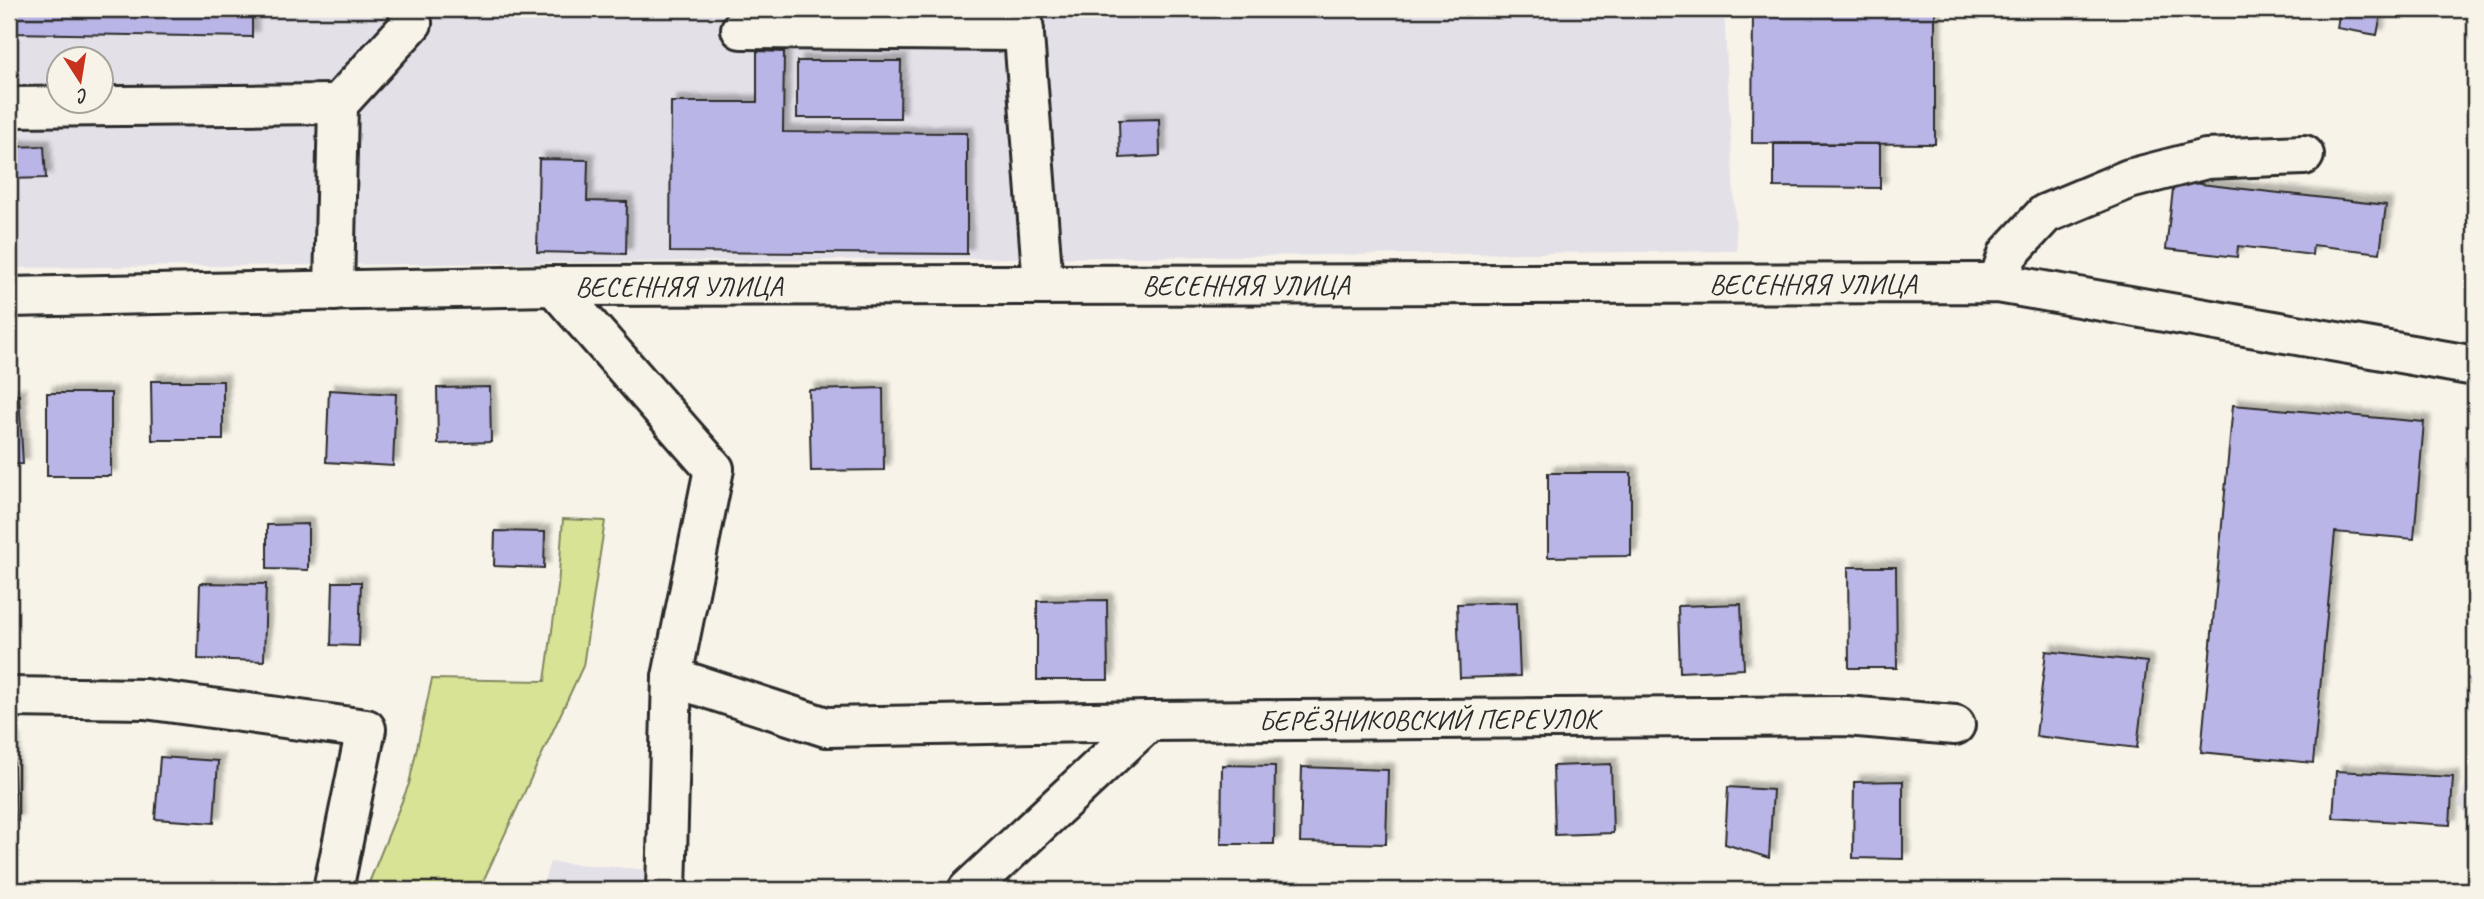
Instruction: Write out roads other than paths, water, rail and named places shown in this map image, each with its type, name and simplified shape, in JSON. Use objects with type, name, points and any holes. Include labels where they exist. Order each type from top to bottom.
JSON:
[{"type":"street","points":[[334,291],[338,104],[412,23],[408,9]]},
{"type":"street","points":[[741,29],[1023,20],[1043,285]]},
{"type":"street","points":[[9,107],[338,104]]},
{"type":"street","points":[[1998,283],[2008,254],[2045,214],[2129,179],[2206,159],[2304,155]]},
{"type":"street","name":"ВЕСЕННЯЯ УЛИЦА","points":[[9,297],[554,286],[1998,283],[2475,366]]},
{"type":"street","points":[[554,286],[714,469],[672,677],[666,890]]},
{"type":"street","name":"БЕРЁЗНИКОВСКИЙ ПЕРЕУЛОК","points":[[672,677],[826,727],[1149,721],[1846,716],[1955,725]]},
{"type":"street","points":[[9,697],[145,699],[366,729],[333,890]]},
{"type":"street","points":[[968,890],[1149,721]]}]
